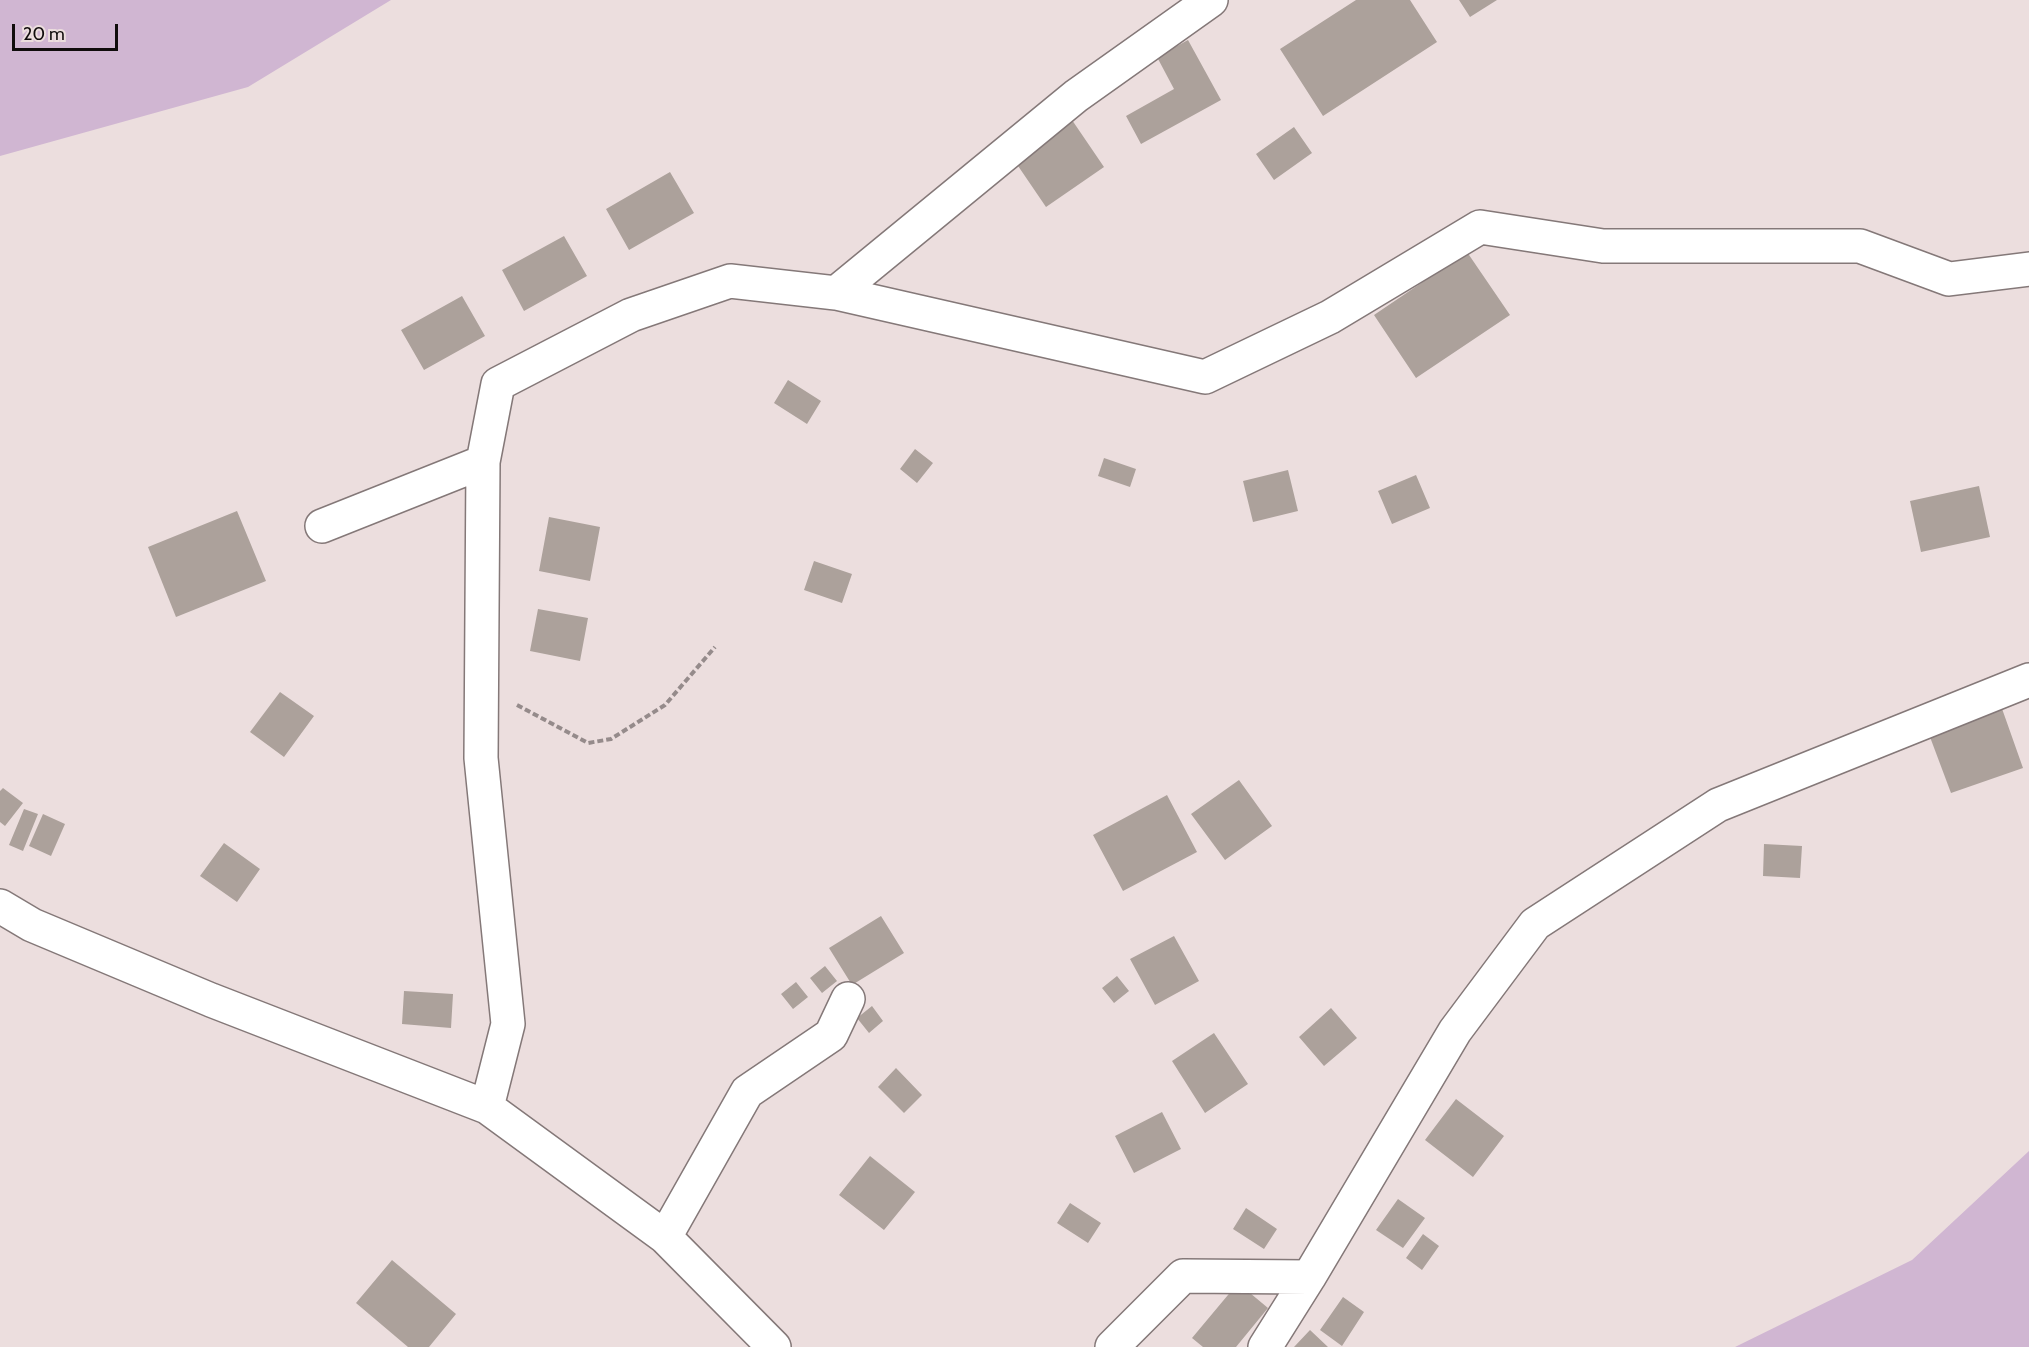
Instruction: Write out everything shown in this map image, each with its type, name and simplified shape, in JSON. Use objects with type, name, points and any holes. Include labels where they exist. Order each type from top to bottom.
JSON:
[{"type":"street","points":[[836,292],[1077,96],[1211,0]]},
{"type":"street","points":[[487,1107],[508,1024],[481,758],[483,462],[498,384],[631,315],[730,281],[836,292],[1205,377],[1330,317],[1480,227],[1603,246],[1860,246],[1949,279],[2029,269]]},
{"type":"street","points":[[322,526],[483,462]]},
{"type":"street","points":[[1265,1347],[1455,1031],[1536,924],[1718,805],[2029,680]]},
{"type":"street","points":[[0,906],[32,925],[211,1000],[487,1107],[665,1237],[774,1347]]},
{"type":"street","points":[[665,1237],[747,1092],[831,1035],[848,999]]},
{"type":"street","points":[[1112,1347],[1183,1276],[1309,1277]]},
{"type":"path","points":[[482,708],[510,702],[588,743],[611,739],[665,705],[715,647]]},
{"type":"shaded area","points":[[0,0],[391,0],[248,87],[0,156]]},
{"type":"shaded area","points":[[2029,1151],[2029,1347],[1735,1347],[1912,1260]]},
{"type":"building","points":[[1356,0],[1410,0],[1437,42],[1323,116],[1280,49]]},
{"type":"building","points":[[1459,0],[1497,0],[1470,17]]},
{"type":"building","points":[[1188,40],[1221,100],[1141,144],[1126,116],[1174,89],[1157,57]]},
{"type":"building","points":[[1072,120],[1104,167],[1046,207],[1014,160]]},
{"type":"building","points":[[1294,127],[1312,153],[1274,180],[1256,154]]},
{"type":"building","points":[[670,172],[694,213],[629,250],[606,209]]},
{"type":"building","points":[[564,236],[587,276],[524,311],[502,270]]},
{"type":"building","points":[[1467,252],[1510,315],[1416,378],[1374,315]]},
{"type":"building","points":[[462,296],[485,336],[424,370],[401,330]]},
{"type":"building","points":[[788,380],[821,401],[807,424],[774,403]]},
{"type":"building","points":[[915,449],[933,463],[917,483],[900,469]]},
{"type":"building","points":[[1104,458],[1136,469],[1130,487],[1098,476]]},
{"type":"building","points":[[1288,470],[1298,511],[1253,522],[1243,481]]},
{"type":"building","points":[[1416,475],[1430,508],[1392,524],[1378,491]]},
{"type":"building","points":[[1979,486],[1990,537],[1921,552],[1910,501]]},
{"type":"building","points":[[237,511],[266,581],[176,617],[148,547]]},
{"type":"building","points":[[549,517],[600,527],[590,581],[539,571]]},
{"type":"building","points":[[814,561],[852,574],[842,603],[804,590]]},
{"type":"building","points":[[538,609],[588,618],[580,661],[530,651]]},
{"type":"building","points":[[280,692],[314,716],[284,757],[250,732]]},
{"type":"building","points":[[2000,703],[2023,768],[1951,793],[1927,729]]},
{"type":"building","points":[[1239,780],[1272,826],[1225,860],[1191,814]]},
{"type":"building","points":[[3,788],[23,803],[5,826],[0,822],[0,791]]},
{"type":"building","points":[[1167,795],[1197,852],[1123,891],[1093,835]]},
{"type":"building","points":[[24,809],[38,814],[23,851],[9,845]]},
{"type":"building","points":[[43,814],[65,824],[51,856],[29,846]]},
{"type":"building","points":[[224,843],[260,869],[237,902],[200,876]]},
{"type":"building","points":[[1764,844],[1802,846],[1800,878],[1763,876]]},
{"type":"building","points":[[881,916],[904,953],[852,985],[829,948]]},
{"type":"building","points":[[1174,936],[1199,981],[1155,1005],[1130,959]]},
{"type":"building","points":[[825,966],[837,981],[822,993],[810,978]]},
{"type":"building","points":[[1117,976],[1129,991],[1114,1003],[1102,988]]},
{"type":"building","points":[[796,982],[808,997],[793,1009],[781,994]]},
{"type":"building","points":[[404,991],[453,994],[451,1028],[402,1024]]},
{"type":"building","points":[[872,1006],[883,1021],[869,1033],[857,1018]]},
{"type":"building","points":[[1331,1008],[1357,1038],[1324,1066],[1299,1037]]},
{"type":"building","points":[[1214,1033],[1248,1084],[1205,1113],[1172,1061]]},
{"type":"building","points":[[896,1068],[922,1095],[904,1113],[878,1087]]},
{"type":"building","points":[[1456,1099],[1504,1136],[1473,1177],[1425,1140]]},
{"type":"building","points":[[1162,1112],[1181,1149],[1134,1173],[1115,1136]]},
{"type":"building","points":[[870,1156],[915,1192],[884,1230],[839,1195]]},
{"type":"building","points":[[1398,1199],[1425,1218],[1403,1248],[1376,1230]]},
{"type":"building","points":[[1070,1203],[1101,1223],[1088,1243],[1057,1223]]},
{"type":"building","points":[[1246,1208],[1277,1229],[1264,1249],[1233,1229]]},
{"type":"building","points":[[1423,1234],[1439,1246],[1422,1270],[1406,1258]]},
{"type":"building","points":[[392,1260],[456,1314],[429,1347],[408,1347],[356,1303]]},
{"type":"building","points":[[1238,1283],[1268,1308],[1236,1347],[1203,1347],[1192,1338]]},
{"type":"building","points":[[1343,1297],[1364,1312],[1342,1346],[1320,1330]]},
{"type":"building","points":[[1310,1330],[1328,1347],[1294,1347]]}]
